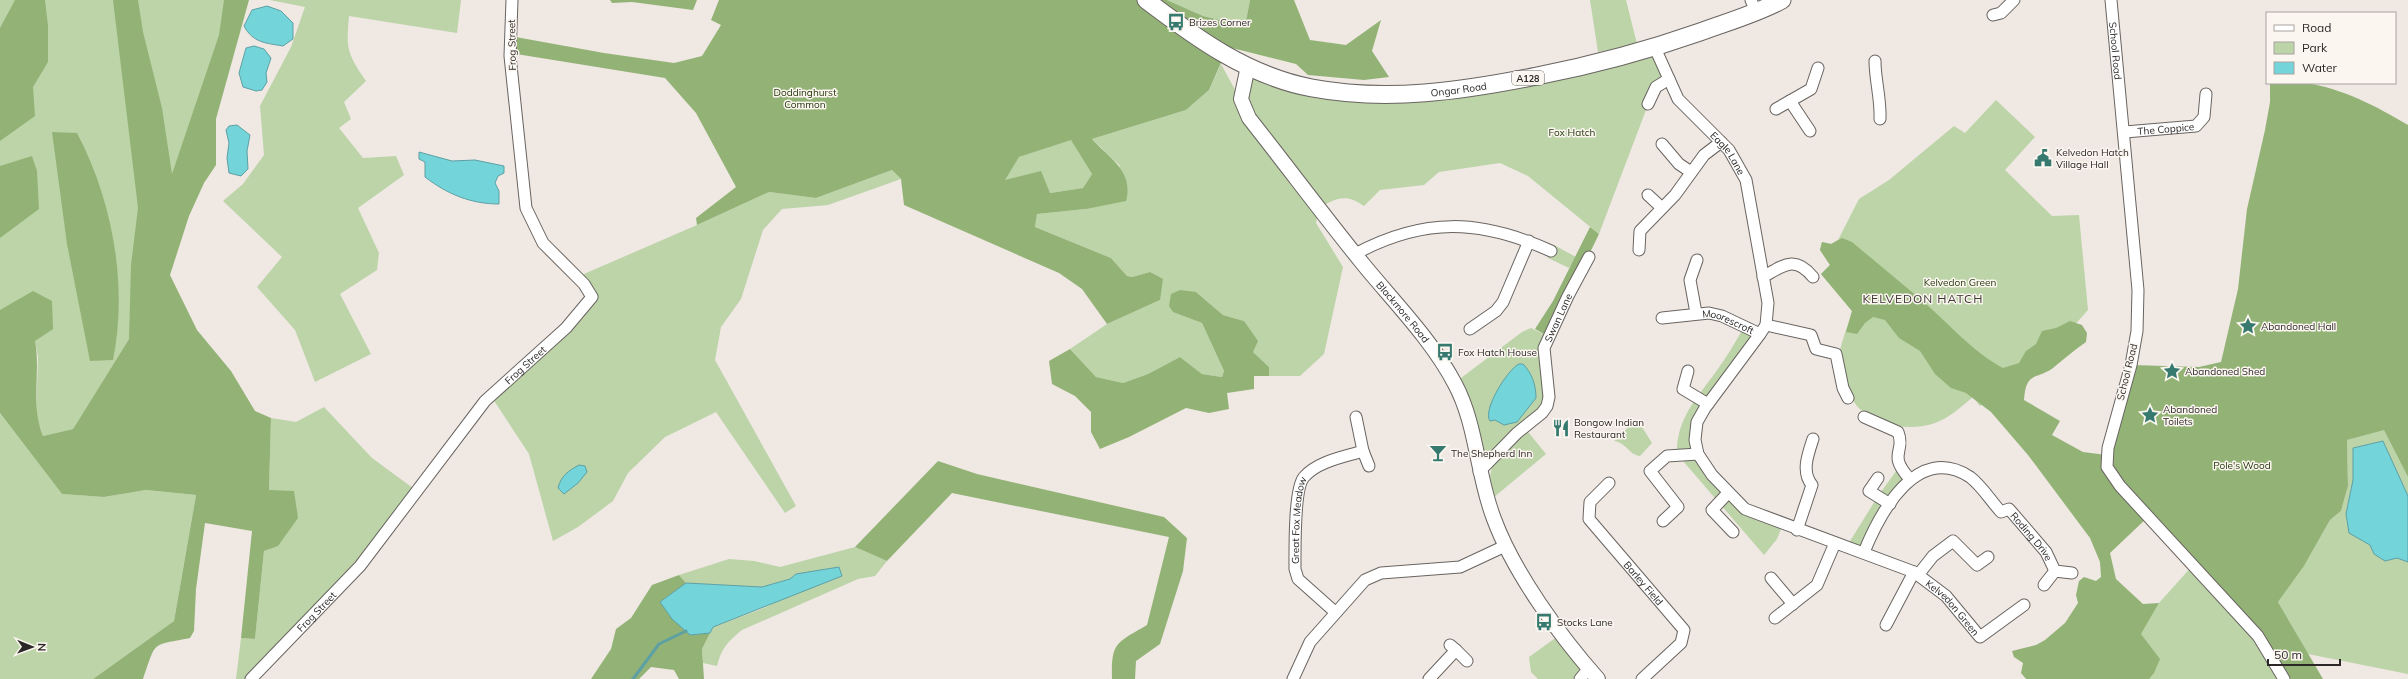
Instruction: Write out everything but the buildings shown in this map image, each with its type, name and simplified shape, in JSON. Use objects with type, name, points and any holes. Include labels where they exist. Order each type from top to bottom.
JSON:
[{"type":"main road","name":"Ongar Road","points":[[1146,0],[1197,39],[1248,66],[1280,80],[1311,88],[1346,92],[1417,94],[1485,86],[1610,61],[1655,48],[1753,6],[1782,0]]},
{"type":"street","name":"Frog Street","points":[[251,679],[360,566],[485,401],[566,328],[592,297],[584,284],[543,243],[526,208],[510,56],[512,0]]},
{"type":"street","points":[[1993,16],[2000,13],[2014,0]]},
{"type":"street","name":"School Road","points":[[2111,0],[2125,132],[2138,290],[2137,331],[2131,365],[2108,448],[2107,467],[2120,486],[2258,636],[2284,679]]},
{"type":"street","name":"Eagle Lane","points":[[1655,48],[1678,99],[1731,153],[1746,180],[1768,302],[1763,329]]},
{"type":"street","points":[[1875,61],[1875,80],[1881,105],[1880,119]]},
{"type":"street","name":"Blackmore Road","points":[[1248,66],[1241,100],[1249,118],[1355,254],[1439,357],[1455,383],[1463,399],[1479,472],[1494,519],[1505,546],[1557,629],[1589,676]]},
{"type":"street","points":[[1776,109],[1810,89],[1818,68]]},
{"type":"street","points":[[1648,104],[1656,87],[1669,79]]},
{"type":"street","name":"The Coppice","points":[[2125,132],[2196,126],[2204,118],[2206,94]]},
{"type":"street","points":[[1790,101],[1810,131]]},
{"type":"street","points":[[1639,250],[1640,231],[1675,195],[1704,155],[1721,142]]},
{"type":"street","points":[[1662,144],[1679,164],[1691,172]]},
{"type":"street","points":[[1648,195],[1662,208]]},
{"type":"street","points":[[1355,254],[1376,243],[1404,233],[1433,227],[1450,226],[1498,231],[1529,241],[1551,251]]},
{"type":"street","points":[[1470,329],[1496,311],[1503,302],[1529,241]]},
{"type":"street","name":"Swan Lane","points":[[1479,472],[1517,433],[1542,413],[1547,406],[1549,397],[1544,348],[1589,257]]},
{"type":"street","name":"Moorescroft","points":[[1696,313],[1690,280],[1697,260]]},
{"type":"street","points":[[1763,277],[1786,264],[1796,263],[1806,268],[1813,277]]},
{"type":"street","name":"Moorescroft","points":[[1662,318],[1696,313],[1709,313],[1763,329]]},
{"type":"street","points":[[1663,521],[1678,507],[1650,471],[1667,456],[1698,454],[1695,440],[1697,422],[1763,329],[1811,335],[1816,349],[1836,354],[1843,388],[1848,398]]},
{"type":"street","points":[[1688,371],[1683,389],[1712,400]]},
{"type":"street","points":[[1356,417],[1363,451],[1369,466]]},
{"type":"street","points":[[1864,417],[1898,432],[1900,443],[1897,459],[1899,467],[1909,478],[1890,504],[1872,533],[1864,552]]},
{"type":"street","points":[[1797,530],[1812,485],[1806,475],[1807,457],[1812,439]]},
{"type":"street","name":"Great Fox Meadow","points":[[1335,612],[1298,579],[1296,574],[1298,498],[1303,478],[1315,468],[1363,451]]},
{"type":"street","name":"Kelvedon Green","points":[[1698,454],[1728,493],[1746,509],[1797,530],[1864,552],[1916,574],[1946,596],[1980,637],[2024,605]]},
{"type":"street","name":"Roding Drive","points":[[1909,478],[1922,472],[1943,469],[1951,469],[1970,478],[2001,512],[2009,509],[2028,530],[2046,552],[2055,572],[2072,573]]},
{"type":"street","points":[[1878,478],[1869,491],[1890,504]]},
{"type":"street","name":"Barley Field","points":[[1609,483],[1590,502],[1589,519],[1684,630],[1681,643],[1645,678]]},
{"type":"street","points":[[1728,493],[1712,510],[1733,532]]},
{"type":"street","name":"Kelvedon Green","points":[[1886,625],[1916,574],[1933,556],[1953,541],[1976,565],[1988,557]]},
{"type":"street","points":[[1775,618],[1817,585],[1835,543]]},
{"type":"street","points":[[1293,679],[1310,642],[1335,612],[1365,580],[1381,573],[1460,567],[1505,546]]},
{"type":"street","points":[[2044,585],[2055,572]]},
{"type":"street","points":[[1771,578],[1793,604]]},
{"type":"street","points":[[1429,679],[1453,647],[1467,661]]},
{"type":"green space","points":[[0,0],[232,0],[154,299],[73,429],[43,436],[36,417],[38,357],[35,341],[0,310]]},
{"type":"green space","points":[[15,0],[45,0],[48,26],[48,62],[33,87],[35,116],[0,141],[0,28]]},
{"type":"green space","points":[[113,0],[138,0],[143,32],[162,108],[172,174],[219,35],[224,0],[249,0],[216,119],[216,165],[204,183],[189,216],[170,275],[197,330],[231,371],[255,411],[271,418],[269,490],[294,491],[298,518],[278,546],[264,551],[255,639],[241,638],[252,531],[205,523],[196,589],[194,631],[190,638],[168,642],[157,647],[153,651],[143,679],[93,679],[174,621],[196,495],[146,490],[104,497],[62,494],[0,413],[0,310],[33,291],[52,301],[53,329],[35,341],[37,353],[37,413],[43,436],[73,429],[129,339],[131,265],[138,208]]},
{"type":"green space","points":[[270,0],[461,0],[457,33],[349,16],[349,50],[351,57],[366,81],[344,102],[351,119],[339,128],[363,158],[396,156],[404,175],[358,208],[379,253],[377,270],[340,294],[371,354],[315,382],[295,330],[257,287],[282,257],[223,201],[243,184],[264,155],[260,106],[291,47],[305,7]]},
{"type":"green space","points":[[610,0],[697,0],[693,10],[632,2],[612,3]]},
{"type":"green space","name":"Doddinghurst Common","points":[[719,0],[1167,0],[1203,16],[1245,26],[1250,0],[1294,0],[1310,40],[1346,45],[1381,20],[1372,51],[1389,77],[1364,80],[1308,75],[1296,64],[1228,47],[1209,90],[1186,110],[1092,139],[1112,159],[1123,173],[1128,191],[1126,201],[1086,209],[1037,214],[1035,227],[1111,258],[1127,276],[1132,277],[1150,272],[1163,279],[1160,300],[1107,324],[1082,289],[1059,273],[904,205],[901,179],[892,170],[816,198],[769,192],[697,225],[696,218],[736,187],[696,113],[665,78],[510,53],[510,36],[604,53],[674,63],[702,56],[721,25],[711,20]],"holes":[[[1071,140],[1092,174],[1083,188],[1050,193],[1041,171],[1005,180],[1019,157]]]},
{"type":"green space","points":[[1167,0],[1250,0],[1245,26],[1203,16]]},
{"type":"green space","points":[[1590,0],[1626,0],[1637,44],[1598,52]]},
{"type":"green space","name":"Fox Hatch","points":[[1655,48],[1669,79],[1652,94],[1599,234],[1528,176],[1500,163],[1439,172],[1424,185],[1380,190],[1364,206],[1352,199],[1341,198],[1319,208],[1316,223],[1343,267],[1324,354],[1300,376],[1269,376],[1269,367],[1253,352],[1244,321],[1223,315],[1196,292],[1174,312],[1202,323],[1224,371],[1222,377],[1202,374],[1180,357],[1148,374],[1123,383],[1096,377],[1070,349],[1107,324],[1160,300],[1150,272],[1132,277],[1127,276],[1111,258],[1035,227],[1037,214],[1086,209],[1120,166],[1092,139],[1186,110],[1209,90],[1221,64],[1240,99],[1248,66],[1266,75],[1417,94]]},
{"type":"green space","name":"Pole's Wood","points":[[2270,84],[2319,85],[2345,93],[2384,111],[2408,125],[2408,477],[2384,430],[2347,440],[2348,486],[2341,511],[2330,520],[2304,566],[2278,602],[2323,679],[2291,679],[2259,630],[2148,517],[2110,553],[2116,579],[2143,604],[2159,603],[2141,634],[2160,659],[2154,673],[2149,679],[2026,679],[2021,673],[2023,663],[2014,657],[2012,651],[2036,645],[2045,640],[2065,623],[2078,603],[2076,595],[2079,581],[2084,577],[2096,581],[2101,577],[2100,562],[2090,538],[2028,455],[1991,412],[1966,393],[1951,388],[1935,374],[1920,351],[1899,338],[1885,320],[1873,317],[1865,323],[1857,334],[1846,332],[1852,311],[1821,274],[1830,265],[1820,250],[1822,242],[1831,244],[1842,238],[1852,242],[1925,303],[1962,338],[1992,362],[2003,368],[2019,363],[2026,351],[2036,344],[2042,331],[2056,328],[2070,321],[2082,325],[2087,333],[2086,342],[2053,368],[2030,380],[2027,384],[2024,400],[2060,421],[2052,435],[2083,452],[2107,455],[2131,365],[2199,367],[2221,362],[2238,289],[2247,209],[2270,102]]},
{"type":"green space","name":"Kelvedon Green","points":[[1996,100],[2035,137],[2005,170],[2052,216],[2079,215],[2088,310],[2048,355],[1980,406],[1973,397],[1945,418],[1935,423],[1917,427],[1897,426],[1877,421],[1857,406],[1853,401],[1844,381],[1839,356],[1852,311],[1821,274],[1830,265],[1820,250],[1822,242],[1831,244],[1838,240],[1859,199],[1889,180],[1954,126],[1965,133]]},
{"type":"green space","points":[[52,132],[77,133],[100,187],[108,215],[118,274],[119,303],[113,360],[90,361],[67,244]]},
{"type":"green space","points":[[1071,139],[1092,174],[1083,188],[1050,193],[1004,180],[1019,157]]},
{"type":"green space","points":[[32,156],[37,171],[39,209],[0,238],[0,166]]},
{"type":"green space","points":[[892,170],[901,179],[828,205],[782,209],[763,230],[741,299],[721,327],[715,360],[796,506],[785,513],[716,412],[665,437],[628,473],[613,501],[578,527],[553,541],[529,454],[491,396],[592,297],[577,277],[769,192],[816,198]]},
{"type":"green space","points":[[1590,227],[1599,234],[1549,337],[1535,329],[1553,301]]},
{"type":"green space","points":[[1554,245],[1576,257],[1569,268],[1548,258]]},
{"type":"green space","points":[[1180,290],[1196,292],[1223,315],[1244,321],[1258,341],[1253,352],[1269,367],[1269,376],[1254,376],[1254,389],[1227,393],[1229,409],[1209,413],[1186,408],[1129,437],[1100,449],[1091,432],[1091,412],[1075,396],[1052,384],[1049,361],[1070,349],[1096,377],[1123,383],[1148,374],[1180,357],[1202,374],[1222,377],[1224,371],[1202,323],[1173,312],[1169,306],[1171,294]]},
{"type":"green space","points":[[1744,327],[1760,334],[1705,408],[1695,440],[1728,493],[1783,524],[1777,539],[1764,555],[1677,454],[1680,431],[1688,410],[1723,362]]},
{"type":"green space","points":[[1531,328],[1549,337],[1549,397],[1524,427],[1546,454],[1493,498],[1490,476],[1495,455],[1482,452],[1461,378],[1522,332]]},
{"type":"green space","points":[[324,407],[372,458],[417,491],[360,566],[251,679],[236,679],[241,638],[255,639],[264,551],[278,545],[269,490],[271,418],[296,422]]},
{"type":"green space","points":[[0,413],[62,494],[104,497],[146,490],[196,495],[174,621],[93,679],[0,679]]},
{"type":"green space","points":[[1637,419],[1652,443],[1640,456],[1633,453],[1622,444],[1614,441]]},
{"type":"green space","points":[[2384,429],[2408,477],[2408,674],[2308,654],[2278,602],[2304,566],[2330,520],[2341,511],[2348,486],[2347,440]]},
{"type":"green space","points":[[938,461],[977,474],[1164,517],[1187,538],[1183,571],[1160,644],[1136,661],[1135,679],[1112,679],[1113,657],[1118,644],[1122,640],[1147,625],[1169,537],[952,493],[887,561],[855,547]]},
{"type":"green space","points":[[1899,467],[1909,478],[1864,552],[1847,546],[1878,496]]},
{"type":"green space","points":[[855,547],[887,561],[875,576],[858,579],[742,630],[726,646],[717,666],[703,663],[702,649],[713,627],[759,610],[812,586],[842,576],[839,567],[797,574],[790,579],[762,587],[686,583],[679,575],[729,559],[754,561],[780,567]]},
{"type":"green space","points":[[2193,565],[2259,630],[2291,679],[2114,679],[2159,603]]},
{"type":"green space","points":[[679,575],[686,583],[660,602],[690,635],[710,633],[702,649],[704,679],[679,679],[674,670],[651,667],[639,679],[591,679],[611,649],[616,629],[631,618],[652,585]]},
{"type":"green space","points":[[1561,634],[1589,668],[1580,679],[1538,679],[1531,672],[1529,657]]},
{"type":"water","points":[[267,6],[281,11],[293,23],[293,39],[283,46],[266,43],[256,39],[244,26],[252,10]]},
{"type":"water","points":[[254,46],[264,49],[271,58],[266,73],[267,82],[262,90],[256,91],[243,87],[239,73],[246,48]]},
{"type":"water","points":[[237,125],[250,135],[247,151],[248,169],[241,176],[229,173],[227,158],[229,143],[226,130],[229,126]]},
{"type":"water","points":[[419,152],[452,161],[475,160],[504,166],[504,173],[498,176],[495,183],[499,191],[499,204],[489,204],[469,200],[451,193],[433,183],[425,177],[425,162],[419,159]]},
{"type":"water","points":[[1519,364],[1523,364],[1531,375],[1536,398],[1517,422],[1504,425],[1495,420],[1490,421],[1488,416],[1497,390],[1514,367]]},
{"type":"water","points":[[2383,441],[2408,496],[2408,562],[2397,558],[2385,561],[2374,554],[2370,545],[2349,533],[2346,514],[2353,480],[2353,448]]},
{"type":"water","points":[[579,465],[585,466],[587,472],[578,483],[564,494],[558,488],[561,480],[568,472]]},
{"type":"water","points":[[839,567],[842,576],[713,627],[710,633],[690,635],[672,619],[660,602],[686,583],[762,587],[790,579],[796,574]]},
{"type":"waterway","points":[[633,679],[659,644],[686,631]]},
{"type":"place","name":"Brizes Corner","points":[[1176,22]]},
{"type":"place","name":"Kelvedon Hatch Village Hall","points":[[2043,158]]},
{"type":"place","name":"Abandoned Hall","points":[[2248,326]]},
{"type":"place","name":"Fox Hatch House","points":[[1445,352]]},
{"type":"place","name":"Abandoned Shed","points":[[2172,371]]},
{"type":"place","name":"Abandoned Toilets","points":[[2150,415]]},
{"type":"place","name":"Bongow Indian Restaurant","points":[[1561,428]]},
{"type":"place","name":"The Shepherd Inn","points":[[1438,453]]},
{"type":"place","name":"Stocks Lane","points":[[1544,622]]},
{"type":"district","name":"KELVEDON HATCH","points":[[1923,298]]}]
